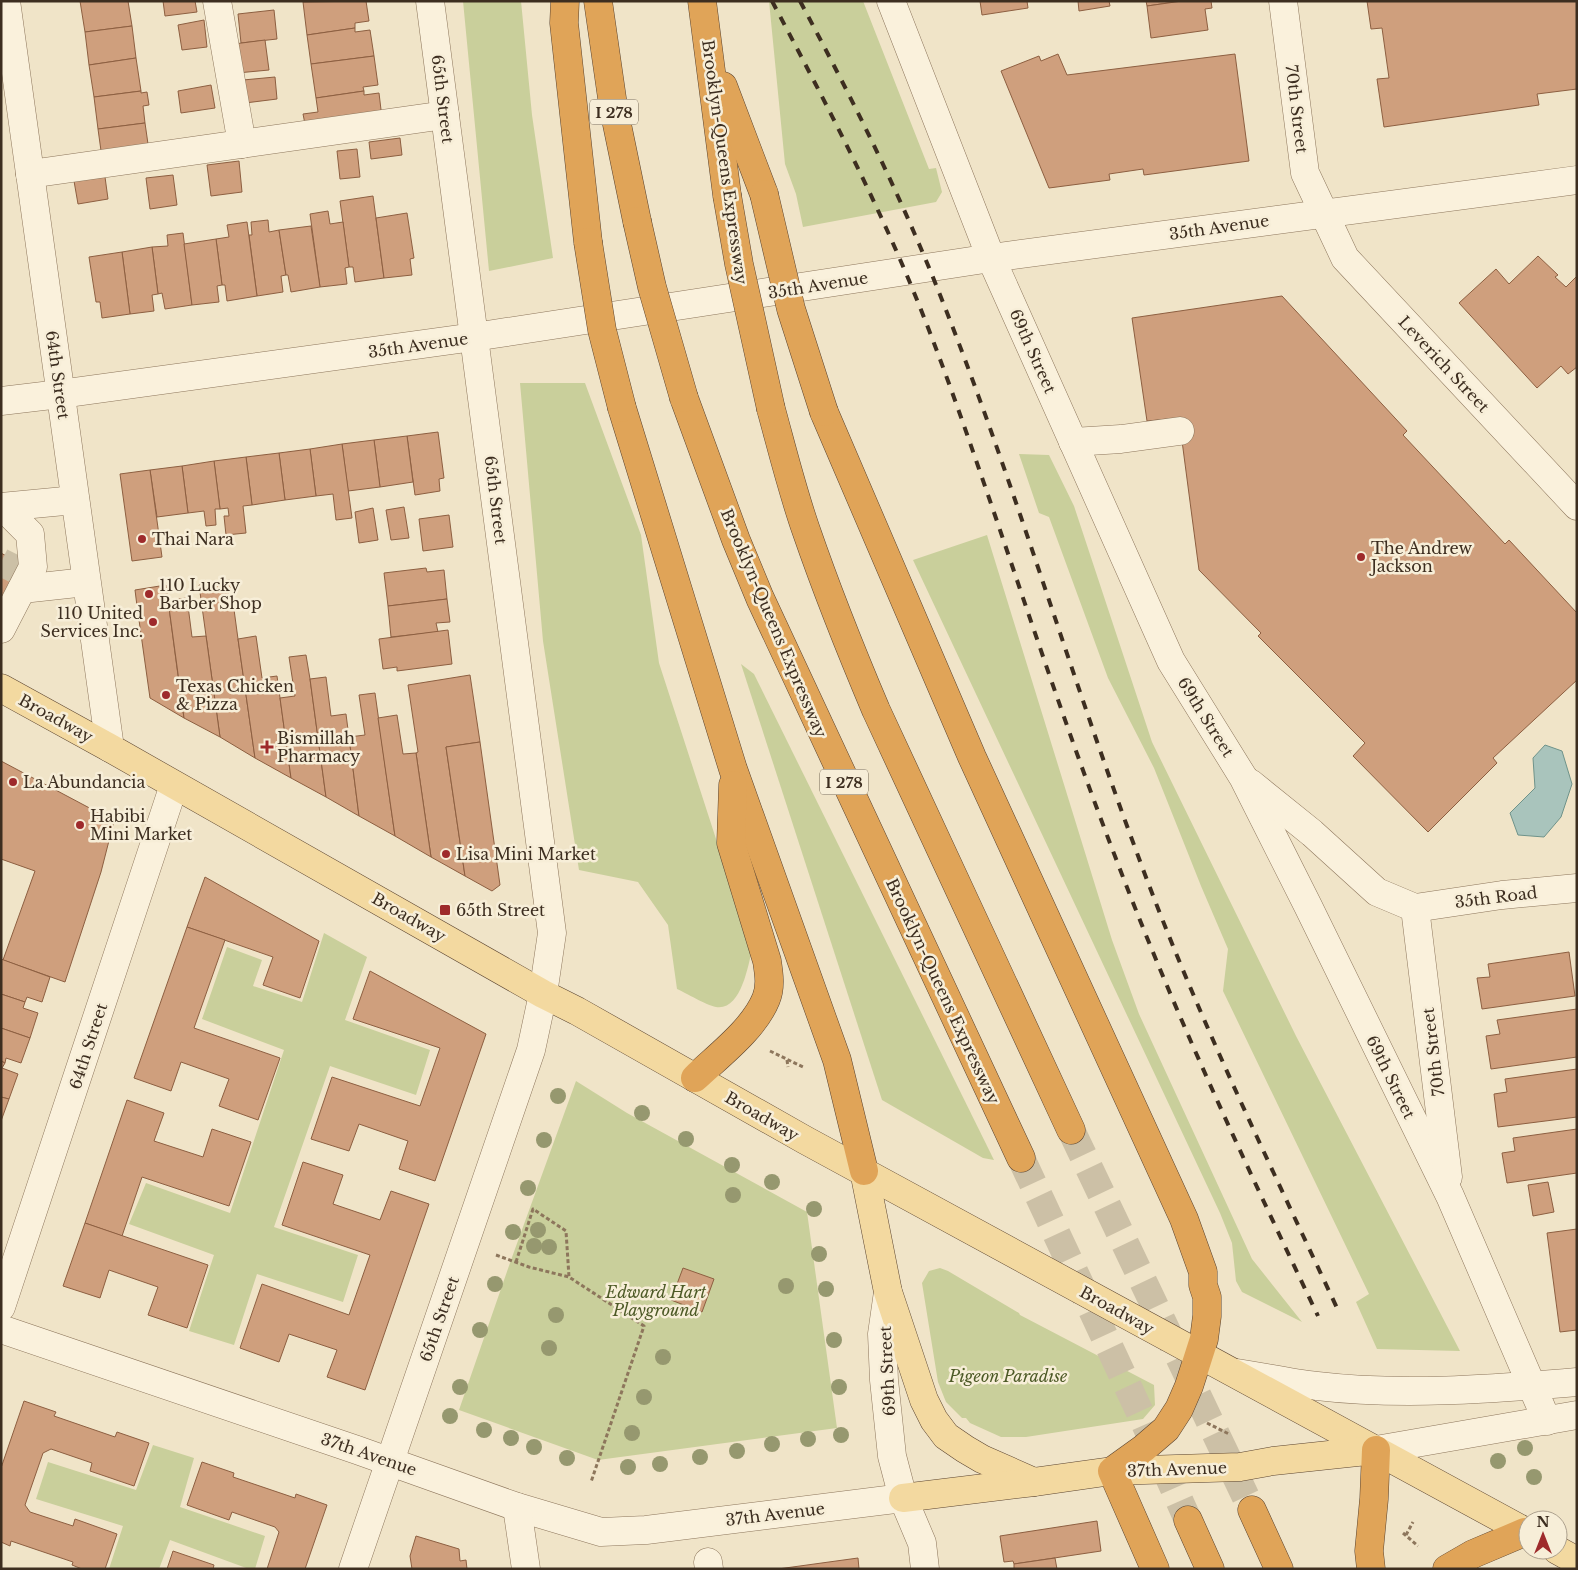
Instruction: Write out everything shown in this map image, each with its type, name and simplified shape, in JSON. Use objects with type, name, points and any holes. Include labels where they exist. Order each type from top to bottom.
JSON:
[{"type":"highway","points":[[565,1],[564,23],[588,242],[602,330],[622,408],[733,769],[837,1060],[864,1171]]},
{"type":"highway","name":"Brooklyn-Queens Expressway","points":[[598,1],[613,105],[652,287],[684,398],[732,531],[764,607],[1021,1158]]},
{"type":"highway","name":"Brooklyn-Queens Expressway","points":[[702,1],[727,195],[741,273],[771,409],[805,528],[866,686],[1071,1130]]},
{"type":"highway","points":[[708,47],[764,194],[791,309],[824,412],[968,748],[1191,1234],[1203,1272],[1203,1285],[1207,1297],[1204,1338],[1189,1386],[1179,1409],[1166,1429],[1112,1471],[1155,1569]]},
{"type":"highway","points":[[695,1078],[739,1036],[758,1013],[766,998],[770,980],[767,961],[731,843],[733,769]]},
{"type":"highway","points":[[1371,1569],[1369,1551],[1376,1450]]},
{"type":"highway","points":[[1252,1510],[1279,1569]]},
{"type":"highway","points":[[1188,1520],[1210,1569]]},
{"type":"highway","points":[[1448,1569],[1474,1554],[1518,1537]]},
{"type":"main road","name":"Broadway","points":[[1,688],[805,1140],[1518,1528]]},
{"type":"main road","name":"69th Street","points":[[864,1171],[888,1292]]},
{"type":"main road","points":[[888,1292],[924,1400],[934,1420],[946,1436],[982,1459],[1034,1482]]},
{"type":"main road","name":"37th Avenue","points":[[903,1498],[1112,1471],[1240,1467],[1273,1461],[1376,1450]]},
{"type":"street","name":"64th Street","points":[[6,1],[110,748]]},
{"type":"street","points":[[217,1],[242,144]]},
{"type":"street","name":"65th Street","points":[[353,1569],[531,1050],[543,994],[552,933],[430,1]]},
{"type":"street","name":"69th Street","points":[[891,1],[991,258],[1171,661],[1243,777],[1450,1196],[1547,1421]]},
{"type":"street","name":"70th Street","points":[[1283,1],[1305,173],[1324,214]]},
{"type":"street","points":[[30,174],[445,115]]},
{"type":"street","name":"35th Avenue","points":[[1,401],[474,337],[991,258],[1577,180]]},
{"type":"street","name":"Leverich Street","points":[[1324,214],[1345,258],[1577,506]]},
{"type":"street","points":[[1073,442],[1121,439],[1180,431]]},
{"type":"street","points":[[2,507],[75,500]]},
{"type":"street","points":[[1,628],[18,586],[33,567],[30,534],[2,507]]},
{"type":"street","points":[[18,586],[86,582]]},
{"type":"street","points":[[1243,777],[1312,833],[1377,892],[1415,908]]},
{"type":"street","name":"64th Street","points":[[1,1308],[174,785]]},
{"type":"street","name":"35th Road","points":[[1415,908],[1502,895],[1577,888]]},
{"type":"street","name":"70th Street","points":[[1415,908],[1450,1196]]},
{"type":"street","name":"69th Street","points":[[888,1292],[882,1334],[884,1380],[892,1456],[903,1498],[922,1543],[925,1569]]},
{"type":"street","name":"37th Avenue","points":[[1,1329],[390,1461],[517,1508],[601,1532],[622,1532],[903,1498]]},
{"type":"street","points":[[1232,1372],[1317,1386],[1371,1389],[1453,1390],[1577,1382]]},
{"type":"street","name":"37th Avenue","points":[[1376,1450],[1577,1415]]},
{"type":"street","points":[[517,1508],[526,1569]]},
{"type":"path","points":[[769,1051],[805,1068]]},
{"type":"path","points":[[786,1059],[788,1067]]},
{"type":"path","points":[[516,1262],[533,1209],[566,1232],[569,1276]]},
{"type":"path","points":[[496,1256],[569,1276],[644,1326],[591,1482]]},
{"type":"path","points":[[1205,1422],[1236,1437]]},
{"type":"path","points":[[1406,1535],[1413,1522]]},
{"type":"path","points":[[1400,1530],[1418,1546]]},
{"type":"green space","points":[[463,1],[521,1],[532,115],[553,258],[489,271]]},
{"type":"green space","points":[[769,1],[863,1],[929,169],[936,168],[942,192],[936,202],[803,227],[796,194],[785,164]]},
{"type":"green space","points":[[520,383],[585,383],[641,535],[659,663],[752,950],[742,986],[732,1002],[725,1006],[712,1006],[677,989],[668,925],[638,882],[579,870],[543,641]]},
{"type":"green space","points":[[1019,454],[1049,455],[1074,506],[1152,742],[1296,1036],[1460,1351],[1377,1349],[1356,1302],[1369,1294],[1223,991],[1228,949],[1154,768],[1108,678],[1049,517],[1039,513]]},
{"type":"green space","points":[[987,535],[1112,940],[1139,1014],[1252,1259],[1302,1322],[1242,1292],[1236,1281],[1232,1243],[1220,1213],[913,560]]},
{"type":"green space","points":[[741,664],[754,674],[994,1160],[983,1158],[882,1100]]},
{"type":"green space","points":[[324,933],[367,957],[345,1020],[430,1050],[416,1095],[330,1066],[274,1227],[358,1255],[343,1302],[257,1274],[234,1345],[189,1331],[214,1255],[129,1224],[146,1183],[230,1213],[284,1050],[202,1019],[227,947],[262,960],[253,986],[302,1002]]},
{"type":"green space","name":"Edward Hart Playground","points":[[576,1081],[627,1113],[807,1212],[837,1428],[598,1460],[459,1410]]},
{"type":"green space","name":"Pigeon Paradise","points":[[940,1268],[1020,1315],[1154,1385],[1155,1405],[1143,1419],[1026,1437],[1001,1437],[970,1423],[966,1418],[962,1418],[946,1402],[938,1382],[922,1283],[929,1271]]},
{"type":"green space","points":[[153,1445],[194,1458],[180,1507],[265,1536],[255,1569],[249,1569],[170,1540],[159,1569],[109,1569],[123,1526],[36,1499],[48,1462],[136,1490]]},
{"type":"water","points":[[1545,745],[1562,751],[1572,784],[1561,817],[1544,837],[1518,835],[1510,813],[1535,788],[1533,758]]},
{"type":"building","points":[[80,1],[128,1],[132,26],[85,32]]},
{"type":"building","points":[[163,1],[195,1],[197,12],[165,16]]},
{"type":"building","points":[[366,1],[369,21],[355,23],[355,28],[307,35],[303,2]]},
{"type":"building","points":[[980,1],[1027,1],[1028,8],[982,15]]},
{"type":"building","points":[[1078,1],[1109,1],[1110,6],[1079,11]]},
{"type":"building","points":[[1146,1],[1182,1],[1147,6]]},
{"type":"building","points":[[1182,1],[1211,1],[1212,8],[1205,9],[1208,30],[1151,38],[1147,6]]},
{"type":"building","points":[[1367,1],[1577,1],[1577,89],[1537,94],[1539,105],[1384,127],[1377,79],[1389,78],[1382,28],[1371,29]]},
{"type":"building","points":[[274,10],[277,39],[241,43],[238,14]]},
{"type":"building","points":[[204,20],[207,47],[182,50],[178,25]]},
{"type":"building","points":[[132,26],[136,58],[89,65],[85,32]]},
{"type":"building","points":[[355,28],[355,32],[370,30],[374,56],[311,64],[307,35]]},
{"type":"building","points":[[265,40],[269,70],[237,73],[234,44]]},
{"type":"building","points":[[1058,54],[1067,75],[1235,54],[1249,161],[1144,175],[1143,169],[1109,174],[1110,180],[1049,188],[1001,71],[1039,56],[1041,61]]},
{"type":"building","points":[[374,56],[378,85],[363,87],[364,91],[316,98],[311,64]]},
{"type":"building","points":[[136,58],[141,91],[94,97],[89,65]]},
{"type":"building","points":[[275,77],[277,99],[245,103],[243,80]]},
{"type":"building","points":[[211,85],[215,108],[181,113],[178,91]]},
{"type":"building","points":[[141,91],[141,93],[147,92],[149,105],[143,106],[145,123],[98,129],[94,97]]},
{"type":"building","points":[[364,91],[364,95],[379,93],[382,118],[305,124],[303,114],[318,112],[316,98]]},
{"type":"building","points":[[145,123],[149,151],[102,158],[98,129]]},
{"type":"building","points":[[400,138],[402,155],[371,159],[369,142]]},
{"type":"building","points":[[357,149],[360,177],[340,179],[337,151]]},
{"type":"building","points":[[239,161],[242,192],[211,196],[207,165]]},
{"type":"building","points":[[173,175],[177,205],[150,209],[146,178]]},
{"type":"building","points":[[105,177],[108,199],[78,204],[74,181]]},
{"type":"building","points":[[373,196],[384,278],[355,282],[353,267],[349,267],[340,201]]},
{"type":"building","points":[[328,211],[330,224],[343,222],[349,267],[345,268],[347,284],[320,287],[310,214]]},
{"type":"building","points":[[407,213],[414,258],[410,259],[412,275],[384,278],[376,218]]},
{"type":"building","points":[[268,220],[269,232],[279,230],[286,275],[281,276],[283,292],[257,296],[249,235],[252,235],[251,222]]},
{"type":"building","points":[[247,222],[257,296],[227,301],[225,285],[222,285],[216,239],[229,237],[227,225]]},
{"type":"building","points":[[311,226],[320,287],[291,292],[288,275],[286,275],[279,230]]},
{"type":"building","points":[[183,233],[192,305],[165,309],[162,293],[158,294],[152,247],[168,246],[167,235]]},
{"type":"building","points":[[216,239],[222,285],[217,286],[219,302],[192,305],[184,244]]},
{"type":"building","points":[[152,247],[158,294],[152,295],[154,311],[130,314],[122,252]]},
{"type":"building","points":[[122,252],[130,314],[102,318],[100,302],[96,302],[89,257]]},
{"type":"building","points":[[1538,256],[1558,275],[1555,277],[1566,287],[1577,276],[1577,367],[1568,374],[1561,366],[1537,388],[1459,303],[1496,269],[1509,284]]},
{"type":"building","name":"The Andrew Jackson","points":[[1282,296],[1407,431],[1403,435],[1505,544],[1509,540],[1577,613],[1577,680],[1493,758],[1497,763],[1428,832],[1353,756],[1365,743],[1258,636],[1261,633],[1199,570],[1179,418],[1147,421],[1132,318]]},
{"type":"building","points":[[438,432],[444,478],[439,479],[440,491],[415,495],[407,436]]},
{"type":"building","points":[[407,436],[413,482],[380,487],[374,440]]},
{"type":"building","points":[[374,440],[380,487],[348,491],[342,444]]},
{"type":"building","points":[[342,444],[352,518],[336,520],[333,494],[316,496],[310,449]]},
{"type":"building","points":[[310,449],[316,496],[285,500],[279,453]]},
{"type":"building","points":[[279,453],[285,500],[252,505],[246,457]]},
{"type":"building","points":[[246,457],[252,505],[243,506],[246,533],[226,535],[224,516],[229,516],[228,508],[220,509],[214,461]]},
{"type":"building","points":[[214,461],[220,509],[215,509],[216,525],[206,526],[204,511],[188,513],[182,466]]},
{"type":"building","points":[[182,466],[188,513],[157,517],[150,470]]},
{"type":"building","points":[[150,470],[162,557],[132,561],[120,474]]},
{"type":"building","points":[[404,507],[409,538],[391,540],[386,510]]},
{"type":"building","points":[[373,508],[378,540],[359,543],[355,512]]},
{"type":"building","points":[[449,515],[453,547],[423,551],[419,519]]},
{"type":"building","points":[[1,553],[22,565],[1,602]]},
{"type":"building","points":[[426,568],[427,572],[444,570],[447,599],[388,606],[384,573]]},
{"type":"building","points":[[230,580],[255,758],[220,737],[199,585]]},
{"type":"building","points":[[166,585],[184,718],[150,698],[137,606],[135,590]]},
{"type":"building","points":[[187,598],[192,637],[206,636],[220,737],[184,718],[168,600]]},
{"type":"building","points":[[447,599],[450,622],[436,623],[438,632],[391,637],[388,606]]},
{"type":"building","points":[[448,630],[452,664],[397,671],[397,667],[383,669],[379,639]]},
{"type":"building","points":[[256,636],[262,678],[277,676],[291,778],[255,758],[238,639]]},
{"type":"building","points":[[306,655],[326,797],[291,778],[280,698],[295,696],[289,657]]},
{"type":"building","points":[[470,675],[480,742],[446,747],[465,876],[431,857],[408,685]]},
{"type":"building","points":[[326,677],[331,716],[346,714],[359,816],[326,797],[310,679]]},
{"type":"building","points":[[375,693],[395,836],[359,816],[349,737],[365,735],[359,695]]},
{"type":"building","points":[[397,715],[403,754],[416,753],[431,857],[395,836],[378,718]]},
{"type":"building","points":[[480,742],[500,885],[492,891],[465,876],[446,747]]},
{"type":"building","points":[[1,761],[114,821],[101,872],[65,982],[3,960],[35,871],[1,859]]},
{"type":"building","points":[[205,877],[319,941],[300,998],[263,985],[273,957],[187,927]]},
{"type":"building","points":[[187,927],[225,940],[194,1028],[280,1058],[258,1120],[219,1106],[229,1079],[181,1062],[171,1091],[134,1078]]},
{"type":"building","points":[[1569,952],[1575,996],[1482,1009],[1477,978],[1490,977],[1488,964]]},
{"type":"building","points":[[1,959],[50,977],[42,1002],[27,997],[25,1002],[1,994]]},
{"type":"building","points":[[370,971],[486,1034],[435,1181],[399,1169],[408,1141],[359,1124],[349,1151],[311,1139],[332,1077],[420,1106],[440,1048],[353,1019]]},
{"type":"building","points":[[1,994],[25,1002],[23,1008],[38,1013],[30,1038],[1,1028]]},
{"type":"building","points":[[1577,1009],[1577,1057],[1491,1069],[1486,1036],[1500,1034],[1497,1020]]},
{"type":"building","points":[[1,1028],[30,1038],[21,1063],[6,1058],[5,1063],[1,1061]]},
{"type":"building","points":[[1,1061],[5,1063],[2,1068],[18,1074],[9,1099],[1,1097]]},
{"type":"building","points":[[1577,1069],[1577,1117],[1498,1127],[1494,1094],[1507,1092],[1505,1079]]},
{"type":"building","points":[[1,1097],[9,1099],[1,1121]]},
{"type":"building","points":[[127,1100],[164,1113],[154,1141],[203,1157],[212,1129],[251,1142],[229,1206],[142,1177],[122,1236],[85,1223]]},
{"type":"building","points":[[1577,1129],[1577,1173],[1507,1183],[1502,1153],[1515,1151],[1513,1138]]},
{"type":"building","points":[[303,1162],[343,1175],[333,1204],[380,1220],[391,1191],[429,1204],[365,1390],[327,1377],[337,1350],[289,1334],[279,1362],[240,1348],[262,1284],[349,1315],[370,1255],[282,1225]]},
{"type":"building","points":[[1548,1182],[1554,1212],[1533,1216],[1528,1185]]},
{"type":"building","points":[[85,1223],[208,1265],[187,1328],[148,1315],[158,1287],[109,1270],[100,1298],[63,1286]]},
{"type":"building","points":[[1577,1229],[1577,1330],[1560,1332],[1547,1233]]},
{"type":"building","points":[[683,1268],[714,1279],[702,1312],[671,1300]]},
{"type":"building","points":[[24,1401],[56,1412],[54,1416],[115,1437],[117,1432],[149,1443],[134,1486],[90,1471],[92,1463],[51,1449],[43,1453],[25,1505],[30,1512],[73,1526],[75,1519],[117,1534],[105,1569],[82,1569],[72,1565],[73,1562],[11,1541],[10,1546],[1,1542],[1,1468]]},
{"type":"building","points":[[202,1462],[234,1473],[233,1477],[295,1498],[296,1494],[327,1505],[305,1569],[267,1569],[279,1532],[275,1527],[232,1512],[229,1520],[187,1505]]},
{"type":"building","points":[[1097,1521],[1101,1551],[1014,1564],[1013,1561],[1004,1562],[1000,1536]]},
{"type":"building","points":[[416,1536],[459,1549],[460,1561],[466,1560],[467,1569],[412,1569],[410,1556]]},
{"type":"building","points":[[173,1551],[214,1565],[213,1569],[167,1569]]},
{"type":"building","points":[[858,1558],[859,1569],[778,1569]]},
{"type":"building","points":[[1055,1558],[1057,1569],[1014,1569],[1014,1564]]},
{"type":"tunnel","points":[[1,562],[19,571]]},
{"type":"tunnel","points":[[1071,1130],[1252,1510]]},
{"type":"tunnel","points":[[1021,1158],[1188,1520]]},
{"type":"railway","points":[[772,1],[860,173],[908,278],[955,401],[1057,696],[1118,864],[1188,1036],[1318,1316]]},
{"type":"railway","points":[[800,1],[868,134],[930,270],[985,415],[1085,707],[1159,911],[1232,1083],[1337,1308]]},
{"type":"place","name":"Thai Nara","points":[[142,539]]},
{"type":"place","name":"The Andrew Jackson","points":[[1361,557]]},
{"type":"place","name":"110 Lucky Barber Shop","points":[[149,594]]},
{"type":"place","name":"110 United Services Inc.","points":[[153,622]]},
{"type":"place","name":"Texas Chicken & Pizza","points":[[166,695]]},
{"type":"place","name":"Bismillah Pharmacy","points":[[267,747]]},
{"type":"place","name":"La Abundancia","points":[[13,782]]},
{"type":"place","name":"Habibi Mini Market","points":[[80,825]]},
{"type":"place","name":"Lisa Mini Market","points":[[446,854]]},
{"type":"place","name":"65th Street","points":[[445,910]]}]
